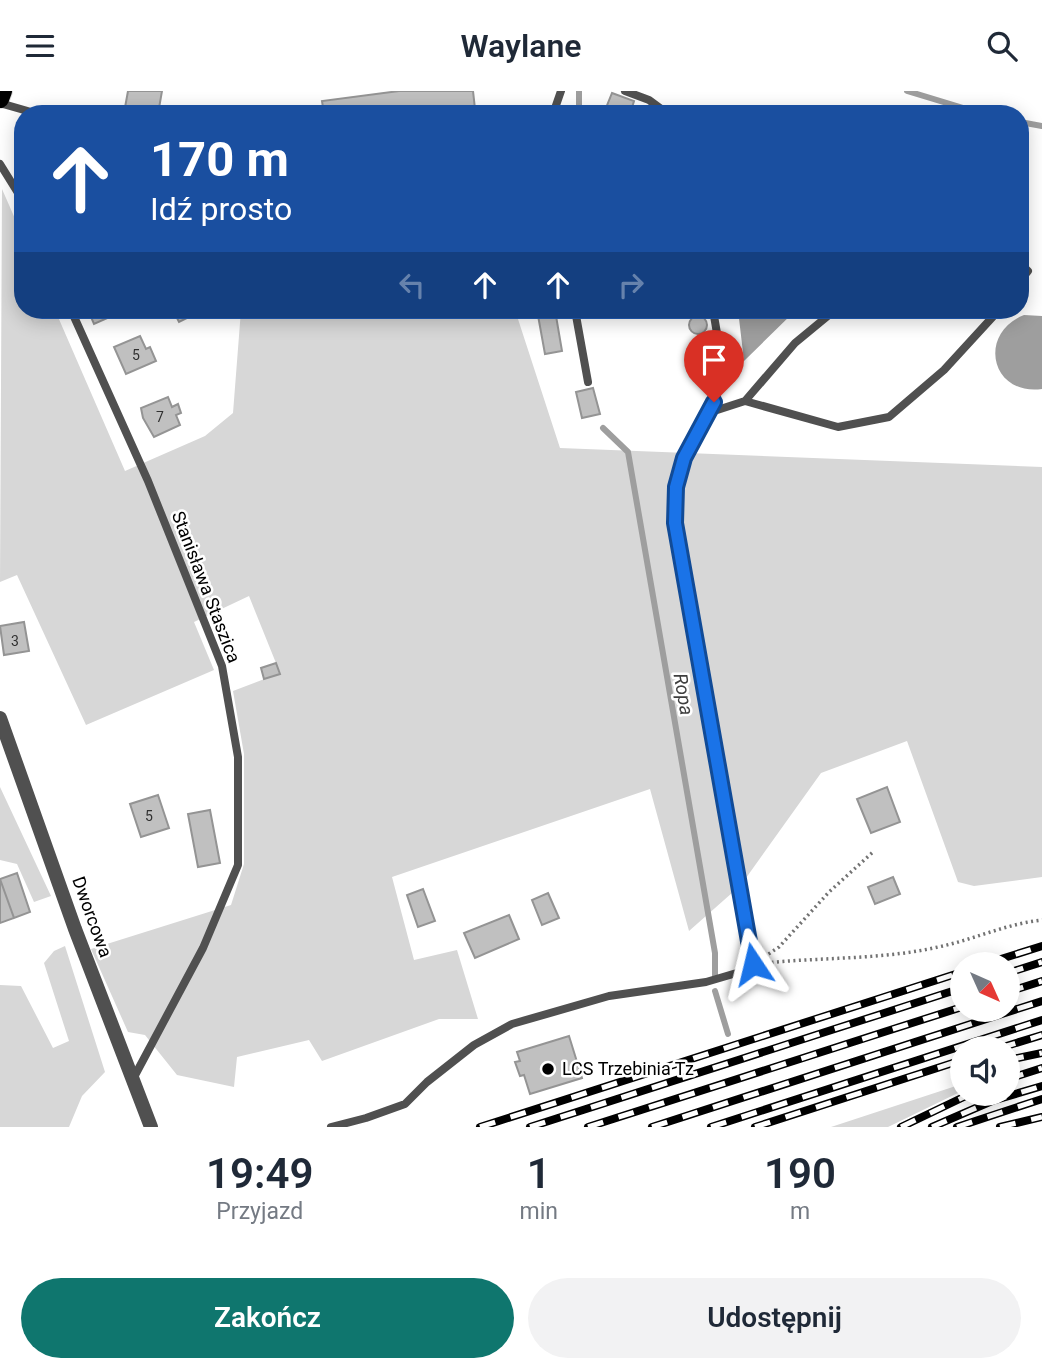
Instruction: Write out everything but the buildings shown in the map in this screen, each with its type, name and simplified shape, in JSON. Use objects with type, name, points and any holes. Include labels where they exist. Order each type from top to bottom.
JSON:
[{"type":"main road","points":[[0,101],[3,91]]},
{"type":"street","name":"Dworcowa","points":[[0,719],[75,929],[151,1127]]},
{"type":"lane","points":[[625,91],[656,105]]},
{"type":"lane","points":[[0,164],[14,187]]},
{"type":"lane","name":"Stanisława Staszica","points":[[75,319],[148,481],[222,666],[238,757],[238,865],[203,948],[133,1079]]},
{"type":"lane","points":[[577,319],[588,382]]},
{"type":"lane","points":[[331,1127],[405,1104],[427,1082],[474,1045],[512,1024],[609,996],[706,982],[740,972],[753,964],[675,523],[676,487],[684,458],[708,413],[724,374],[715,319]]},
{"type":"lane","points":[[708,413],[745,401],[795,343],[824,319]]},
{"type":"lane","points":[[745,401],[787,415],[838,427],[889,417],[944,370],[991,319]]},
{"type":"path","points":[[753,964],[779,947],[829,892],[873,852]]},
{"type":"path","points":[[753,964],[890,956],[940,947],[1017,922],[1042,920]]},
{"type":"shaded area","points":[[2,189],[14,216],[14,319],[59,319],[125,471],[205,436],[233,413],[240,319],[518,319],[560,448],[1042,467],[1042,877],[974,886],[958,882],[907,741],[821,773],[741,885],[689,931],[650,789],[392,877],[414,960],[457,950],[478,1019],[439,1019],[322,1061],[309,1040],[237,1057],[234,1087],[177,1075],[145,1035],[128,1032],[91,949],[231,905],[244,864],[244,754],[233,691],[280,673],[249,596],[194,622],[214,670],[86,725],[17,575],[0,582]]},
{"type":"shaded area","points":[[1029,315],[1042,316],[1042,389],[1025,389],[1011,383],[1002,374],[996,362],[996,349],[1000,336],[1009,324],[1017,319],[1029,319]]},
{"type":"shaded area","points":[[739,319],[787,319],[744,361]]},
{"type":"shaded area","points":[[0,787],[51,896],[34,902],[17,864],[0,860]]},
{"type":"shaded area","points":[[65,946],[105,1072],[82,1096],[69,1127],[0,1127],[0,985],[21,986],[53,1048],[69,1041],[44,963],[54,951]]},
{"type":"shaded area","points":[[950,1088],[950,1097],[888,1127],[831,1127]]},
{"type":"waterway","name":"Ropa","points":[[579,91],[579,105]]},
{"type":"waterway","points":[[907,91],[953,105]]},
{"type":"waterway","points":[[1029,124],[1042,126]]},
{"type":"waterway","name":"Ropa","points":[[603,428],[628,452],[715,953],[715,976]]},
{"type":"waterway","name":"Ropa","points":[[715,991],[728,1034]]},
{"type":"railway","points":[[1020,953],[1042,946]]},
{"type":"railway","points":[[1020,969],[1042,962]]},
{"type":"railway","points":[[480,1127],[950,976]]},
{"type":"railway","points":[[1020,988],[1042,981]]},
{"type":"railway","points":[[530,1127],[950,992]]},
{"type":"railway","points":[[652,1127],[1042,1001]]},
{"type":"railway","points":[[588,1127],[950,1011]]},
{"type":"railway","points":[[711,1127],[1042,1020]]},
{"type":"railway","points":[[1020,1042],[1042,1035]]},
{"type":"railway","points":[[1020,1058],[1042,1053]]},
{"type":"railway","points":[[755,1127],[950,1064]]},
{"type":"railway","points":[[1020,1075],[1042,1068]]},
{"type":"railway","points":[[932,1127],[992,1101],[1042,1086]]},
{"type":"railway","points":[[957,1127],[1042,1099]]},
{"type":"railway","points":[[901,1127],[950,1104]]},
{"type":"railway","points":[[1000,1127],[1042,1117]]},
{"type":"place","name":"LCS Trzebinia Tz","points":[[548,1069]]},
{"type":"route","points":[[714,402],[684,458],[676,487],[675,523],[753,964]]}]
